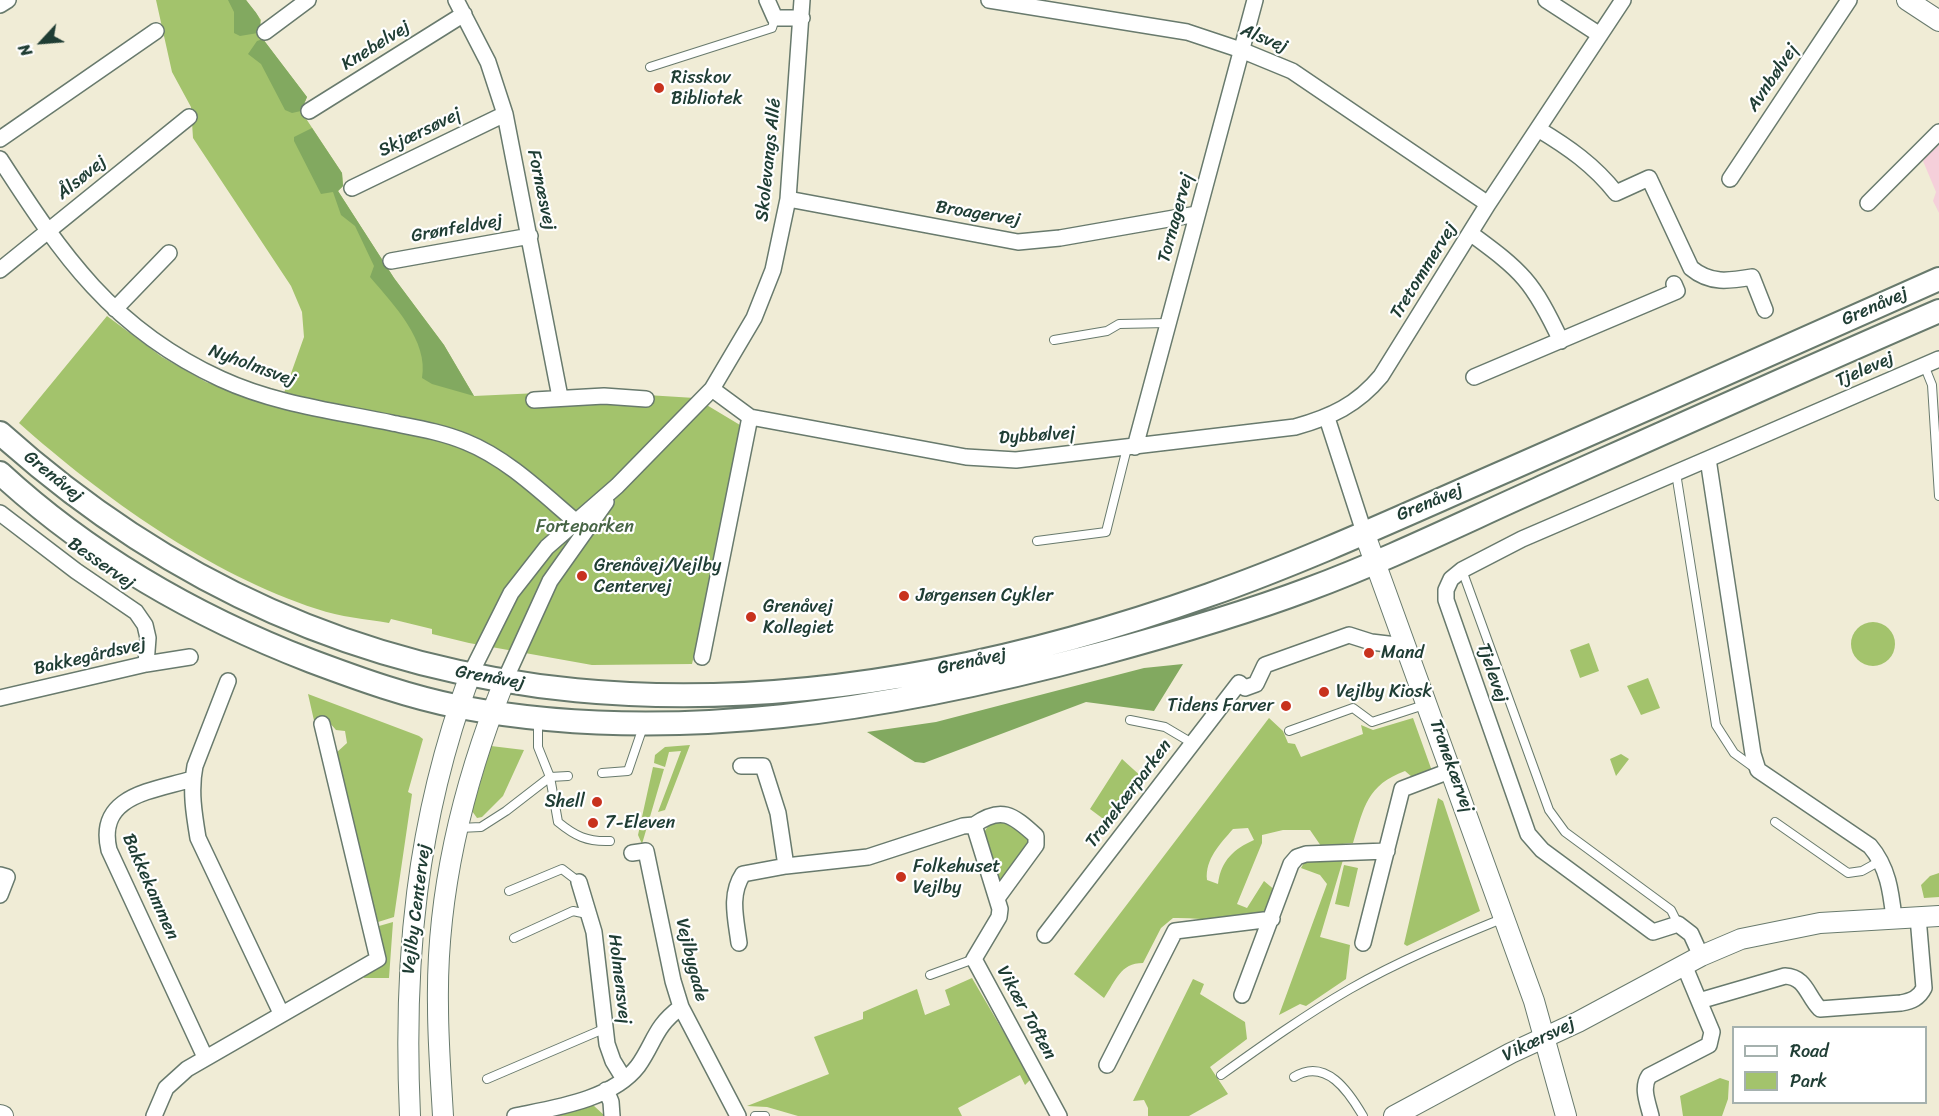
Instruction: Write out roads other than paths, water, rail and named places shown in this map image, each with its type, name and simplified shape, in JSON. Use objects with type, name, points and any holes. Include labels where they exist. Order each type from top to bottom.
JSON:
[{"type":"main road","name":"Grenåvej","points":[[0,432],[33,462],[108,521],[156,552],[229,592],[323,633],[400,658],[504,682],[594,692],[700,696],[808,690],[878,681],[1051,644],[1206,596],[1364,532],[1939,279]]},
{"type":"main road","name":"Grenåvej","points":[[0,473],[90,545],[182,604],[245,634],[393,690],[459,706],[538,718],[644,723],[812,712],[967,686],[1056,665],[1215,622],[1308,589],[1375,562],[1939,311]]},
{"type":"street","points":[[0,6],[8,0]]},
{"type":"street","points":[[265,32],[308,0]]},
{"type":"street","points":[[767,0],[775,18],[802,18]]},
{"type":"street","name":"Skolevangs Allé","points":[[504,682],[550,581],[580,526],[712,389],[758,309],[773,270],[788,199],[802,0]]},
{"type":"street","name":"Alsvej","points":[[989,0],[1186,32],[1241,50],[1292,71],[1488,204]]},
{"type":"street","name":"Tornagervej","points":[[1131,447],[1168,323],[1255,0]]},
{"type":"street","points":[[1546,0],[1600,35]]},
{"type":"street","name":"Tretommervej","points":[[1327,418],[1367,393],[1381,375],[1488,204],[1623,0]]},
{"type":"street","name":"Avnbølvej","points":[[1730,178],[1849,0]]},
{"type":"street","points":[[1907,0],[1939,21]]},
{"type":"street","name":"Knebelvej","points":[[309,111],[460,7]]},
{"type":"street","name":"Fornæsvej","points":[[460,7],[488,62],[505,114],[560,397]]},
{"type":"street","points":[[0,139],[156,31]]},
{"type":"street","name":"Skjærsøvej","points":[[352,188],[505,114]]},
{"type":"street","name":"Ålsøvej","points":[[0,270],[189,117]]},
{"type":"street","points":[[1538,129],[1571,149],[1598,170],[1616,193],[1649,178],[1691,268],[1700,276],[1716,281],[1752,277],[1765,310]]},
{"type":"street","points":[[1868,203],[1939,132]]},
{"type":"street","name":"Nyholmsvej","points":[[0,159],[47,231],[92,287],[115,309],[163,347],[196,366],[274,399],[440,432],[468,442],[496,458],[580,526]]},
{"type":"street","name":"Broagervej","points":[[788,199],[1018,242],[1060,238],[1197,214]]},
{"type":"street","points":[[1470,233],[1508,260],[1526,278],[1542,299],[1561,340]]},
{"type":"street","name":"Grønfeldvej","points":[[391,261],[530,236]]},
{"type":"street","points":[[115,309],[169,253]]},
{"type":"street","points":[[1474,377],[1677,291],[1674,284]]},
{"type":"street","name":"Tjelevej","points":[[1678,924],[1653,932],[1542,850],[1528,834],[1446,600],[1446,590],[1451,579],[1462,570],[1522,540],[1939,359]]},
{"type":"street","name":"Dybbølvej","points":[[712,389],[750,417],[966,457],[1016,460],[1295,427],[1327,418]]},
{"type":"street","points":[[534,400],[560,397],[646,399]]},
{"type":"street","points":[[702,657],[750,417]]},
{"type":"street","name":"Tranekærvej","points":[[1327,418],[1364,532],[1505,917],[1545,1037],[1566,1116]]},
{"type":"street","points":[[1708,459],[1753,754],[1758,770],[1870,846],[1881,860],[1891,893],[1894,918]]},
{"type":"street","name":"Besservej","points":[[0,513],[76,572],[136,612],[145,625],[148,638],[146,664]]},
{"type":"street","name":"Skolevangs Allé","points":[[470,675],[512,593],[547,547],[580,526]]},
{"type":"street","name":"Tranekærparken","points":[[1045,935],[1239,683],[1245,688],[1256,684],[1265,665],[1349,635],[1371,642],[1405,646]]},
{"type":"street","name":"Bakkegårdsvej","points":[[0,698],[146,664],[190,657]]},
{"type":"street","name":"Vejlby Centervej","points":[[410,1116],[407,1030],[414,904],[431,809],[459,706],[470,675]]},
{"type":"street","points":[[228,681],[192,779],[198,838],[281,1013]]},
{"type":"street","name":"Vejlby Centervej","points":[[442,1116],[438,1005],[443,918],[458,828],[474,762],[504,682]]},
{"type":"street","points":[[154,1116],[166,1088],[175,1078],[281,1013],[371,965],[378,959],[379,954],[331,769],[322,723]]},
{"type":"street","points":[[741,766],[763,766],[778,813],[786,866]]},
{"type":"street","points":[[1363,943],[1402,789],[1452,770]]},
{"type":"street","name":"Bakkekammen","points":[[192,779],[129,798],[116,807],[108,820],[105,836],[109,850],[206,1057]]},
{"type":"street","name":"Vikær Toften","points":[[739,943],[734,900],[736,884],[743,874],[786,866],[868,857],[944,831],[974,825],[988,815],[1002,813],[1014,818],[1036,836],[1036,844],[998,897]]},
{"type":"street","name":"Vikær Toften","points":[[974,825],[998,897],[999,917],[974,959],[1059,1116]]},
{"type":"street","name":"Vejlbygade","points":[[632,853],[646,851],[673,981],[681,1007],[738,1116]]},
{"type":"street","points":[[1242,995],[1291,864],[1297,857],[1306,854],[1387,851]]},
{"type":"street","points":[[0,875],[6,877],[0,895]]},
{"type":"street","name":"Holmensvej","points":[[579,882],[594,932],[607,1044],[613,1061],[624,1079]]},
{"type":"street","name":"Vikærsvej","points":[[1394,1116],[1693,960],[1741,939],[1776,930],[1820,923],[1939,916]]},
{"type":"street","points":[[1699,1001],[1785,976],[1792,976],[1804,983],[1820,1009],[1911,1001],[1920,995],[1924,988],[1918,917]]},
{"type":"street","points":[[1107,1065],[1175,931],[1272,919]]},
{"type":"street","points":[[1652,1116],[1645,1091],[1645,1082],[1649,1076],[1709,1044],[1712,1032],[1699,1001],[1691,934],[1678,924]]},
{"type":"street","points":[[515,1116],[583,1099],[606,1090],[624,1079],[637,1067],[664,1021],[681,1007]]},
{"type":"street","points":[[606,1090],[611,1102],[612,1116]]},
{"type":"lane","points":[[650,68],[772,28],[775,18]]},
{"type":"lane","points":[[1054,340],[1107,331],[1119,324],[1150,321],[1168,323]]},
{"type":"lane","points":[[1924,365],[1932,385],[1939,496]]},
{"type":"lane","points":[[1036,541],[1106,532],[1131,447]]},
{"type":"lane","points":[[1676,473],[1716,725],[1734,753],[1758,770]]},
{"type":"lane","points":[[1462,570],[1549,810],[1565,832],[1671,910],[1678,924]]},
{"type":"lane","points":[[1289,731],[1353,708],[1372,722],[1428,703]]},
{"type":"lane","points":[[538,718],[538,747],[550,777],[558,822],[585,840],[610,841]]},
{"type":"lane","points":[[1130,720],[1165,727],[1192,743]]},
{"type":"lane","points":[[602,773],[628,771],[644,723]]},
{"type":"lane","points":[[458,828],[481,827],[506,812],[550,777],[568,776]]},
{"type":"lane","points":[[1775,822],[1848,873],[1862,872],[1881,860]]},
{"type":"lane","points":[[509,891],[562,869],[579,882]]},
{"type":"lane","points":[[514,938],[573,911],[589,915]]},
{"type":"lane","points":[[1221,1075],[1307,1014],[1352,988],[1436,945],[1505,917]]},
{"type":"lane","points":[[930,975],[974,959]]},
{"type":"lane","points":[[487,1079],[606,1028]]},
{"type":"lane","points":[[1294,1077],[1304,1071],[1315,1071],[1337,1080],[1344,1086],[1364,1116]]},
{"type":"lane","points":[[755,1116],[765,1116]]},
{"type":"place","name":"Risskov Bibliotek","points":[[659,88]]},
{"type":"place","name":"Grenåvej/Vejlby Centervej","points":[[582,576]]},
{"type":"place","name":"Jørgensen Cykler","points":[[904,596]]},
{"type":"place","name":"Grenåvej Kollegiet","points":[[751,617]]},
{"type":"place","name":"Mand","points":[[1369,653]]},
{"type":"place","name":"Vejlby Kiosk","points":[[1324,692]]},
{"type":"place","name":"Tidens Farver","points":[[1286,706]]},
{"type":"place","name":"Shell","points":[[597,802]]},
{"type":"place","name":"7-Eleven","points":[[593,823]]},
{"type":"place","name":"Folkehuset Vejlby","points":[[901,877]]},
{"type":"park label","name":"Forteparken","points":[[585,527]]}]
